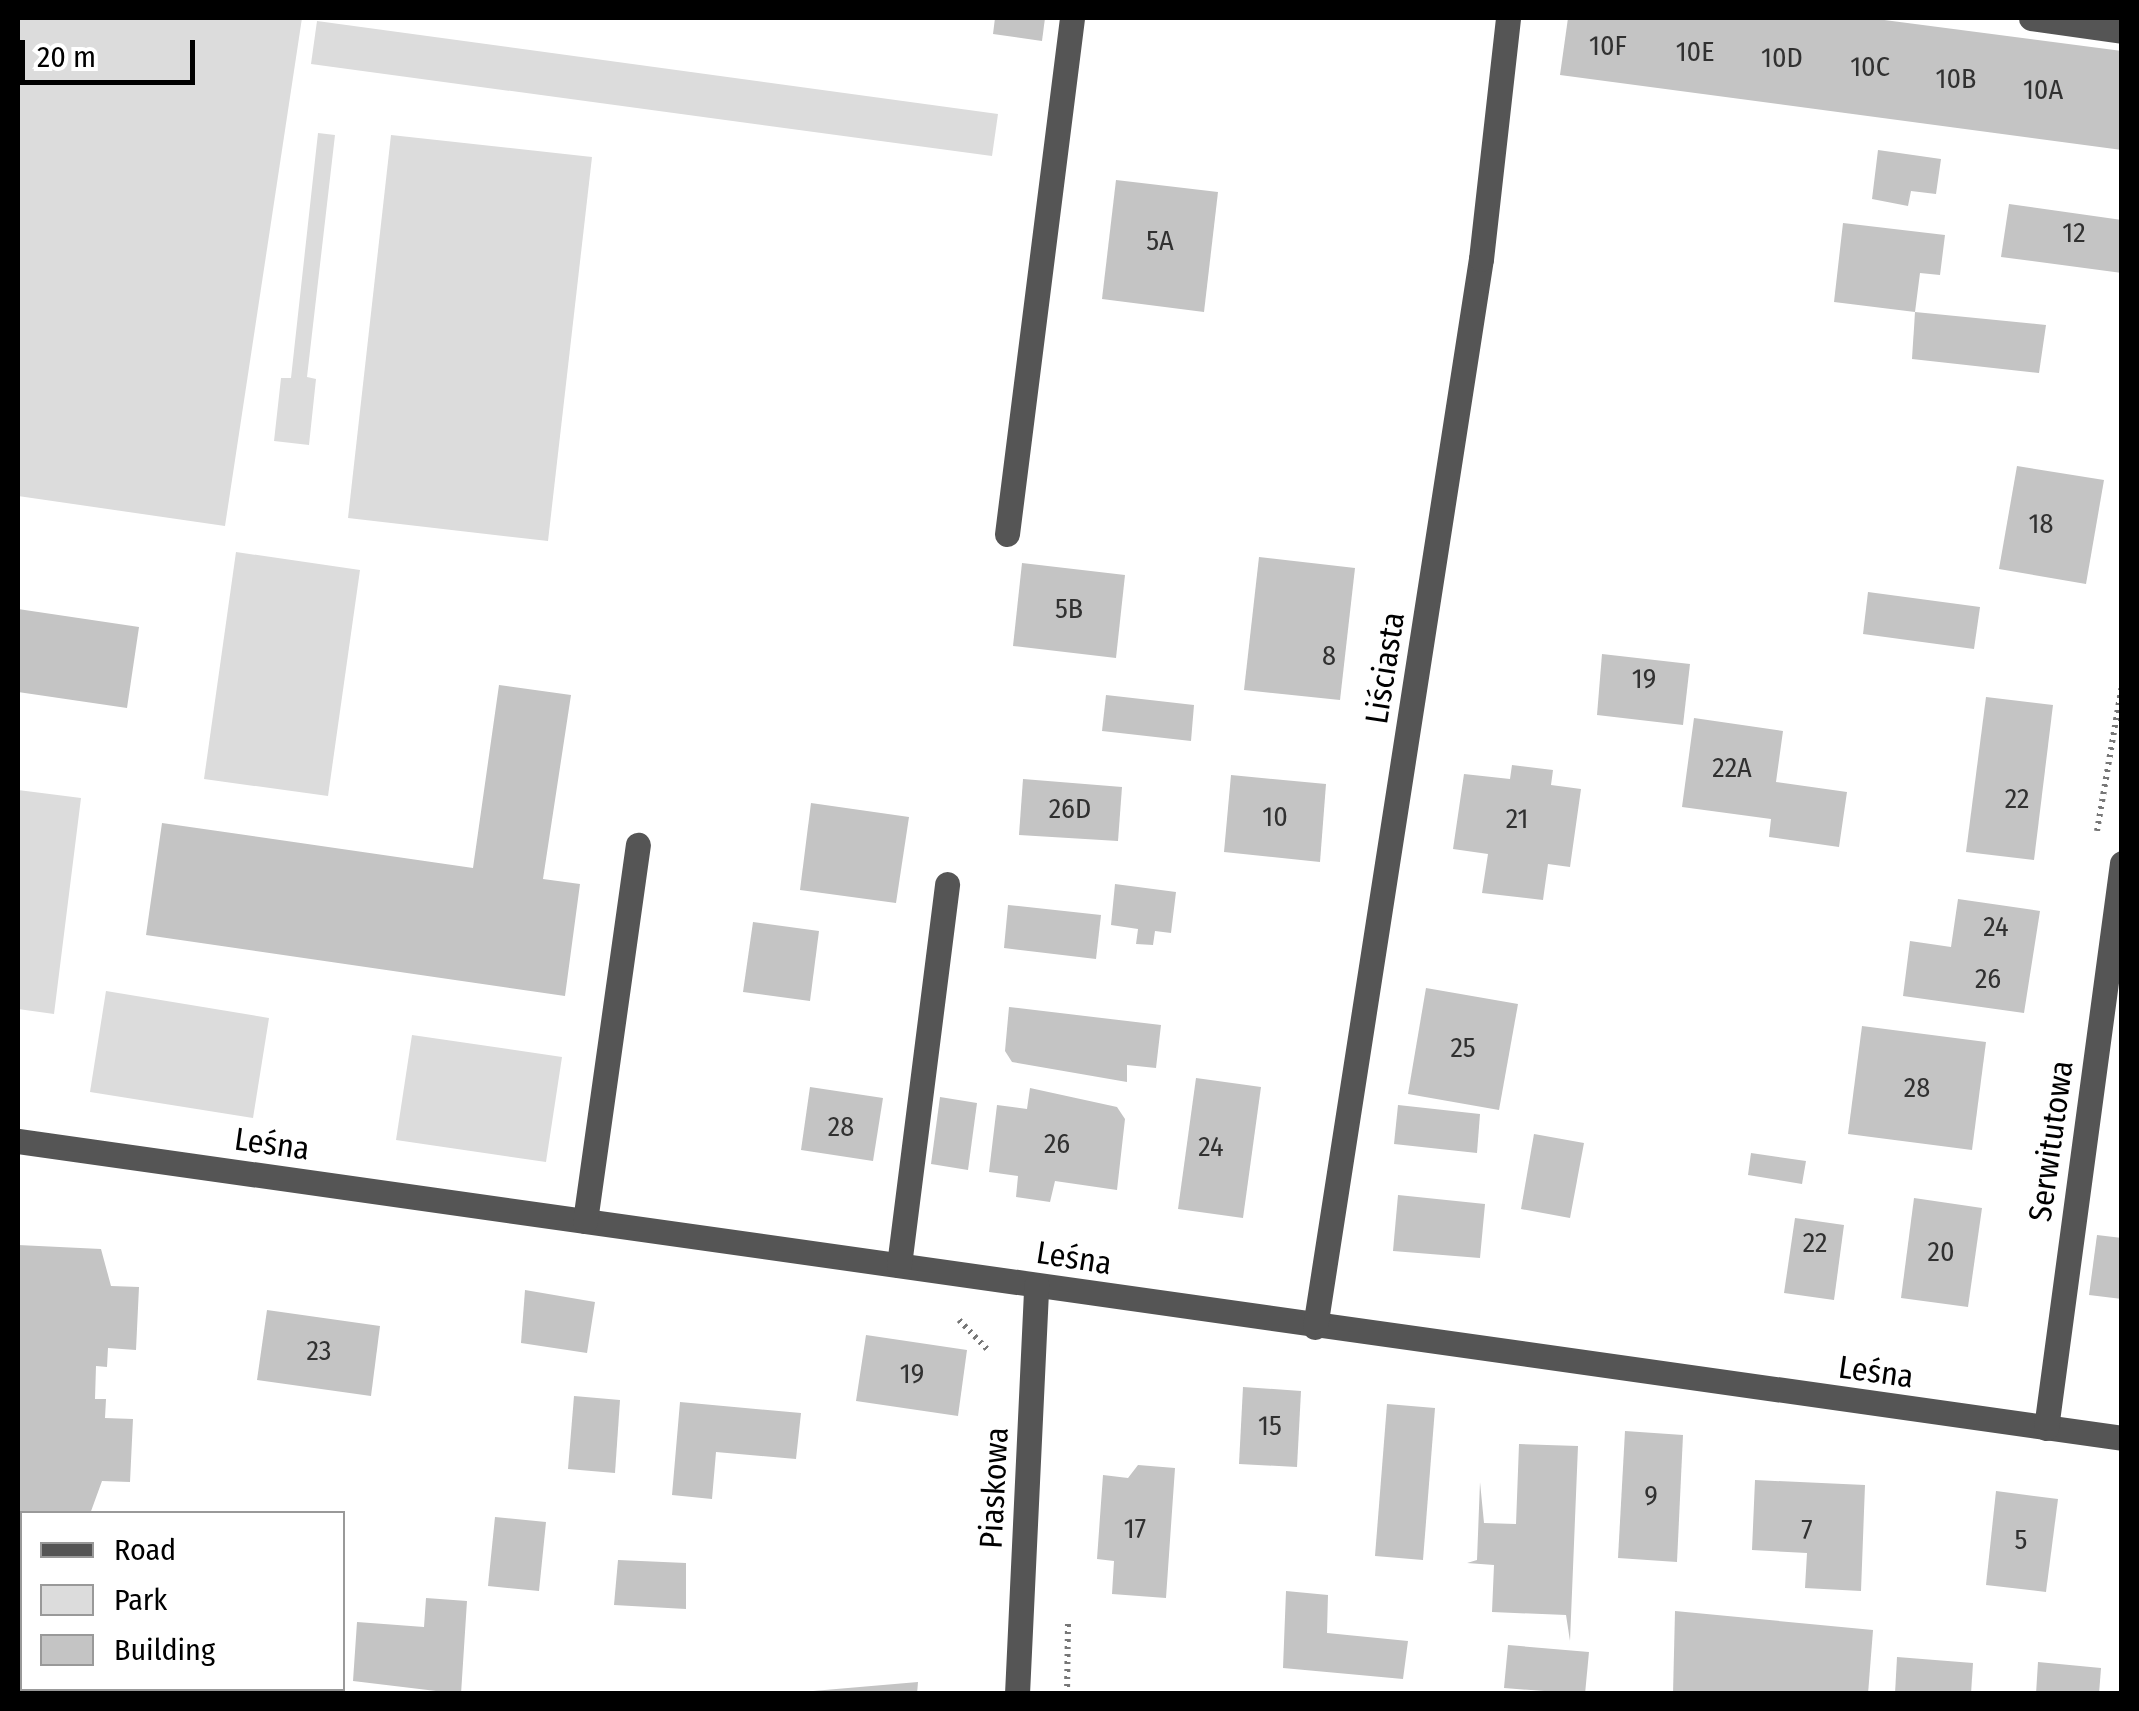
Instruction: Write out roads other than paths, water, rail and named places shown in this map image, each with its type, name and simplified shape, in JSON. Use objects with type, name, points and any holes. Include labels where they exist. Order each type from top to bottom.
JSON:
[{"type":"street","points":[[1006,534],[1072,18]]},
{"type":"street","name":"Liściasta","points":[[1315,1327],[1482,259],[1508,18]]},
{"type":"street","points":[[2030,18],[2122,30]]},
{"type":"street","points":[[585,1221],[638,845]]},
{"type":"street","name":"Serwitutowa","points":[[2046,1428],[2122,863]]},
{"type":"street","points":[[899,1265],[947,884]]},
{"type":"street","name":"Leśna","points":[[18,1141],[2122,1438]]},
{"type":"street","name":"Piaskowa","points":[[1017,1694],[1036,1284]]}]
